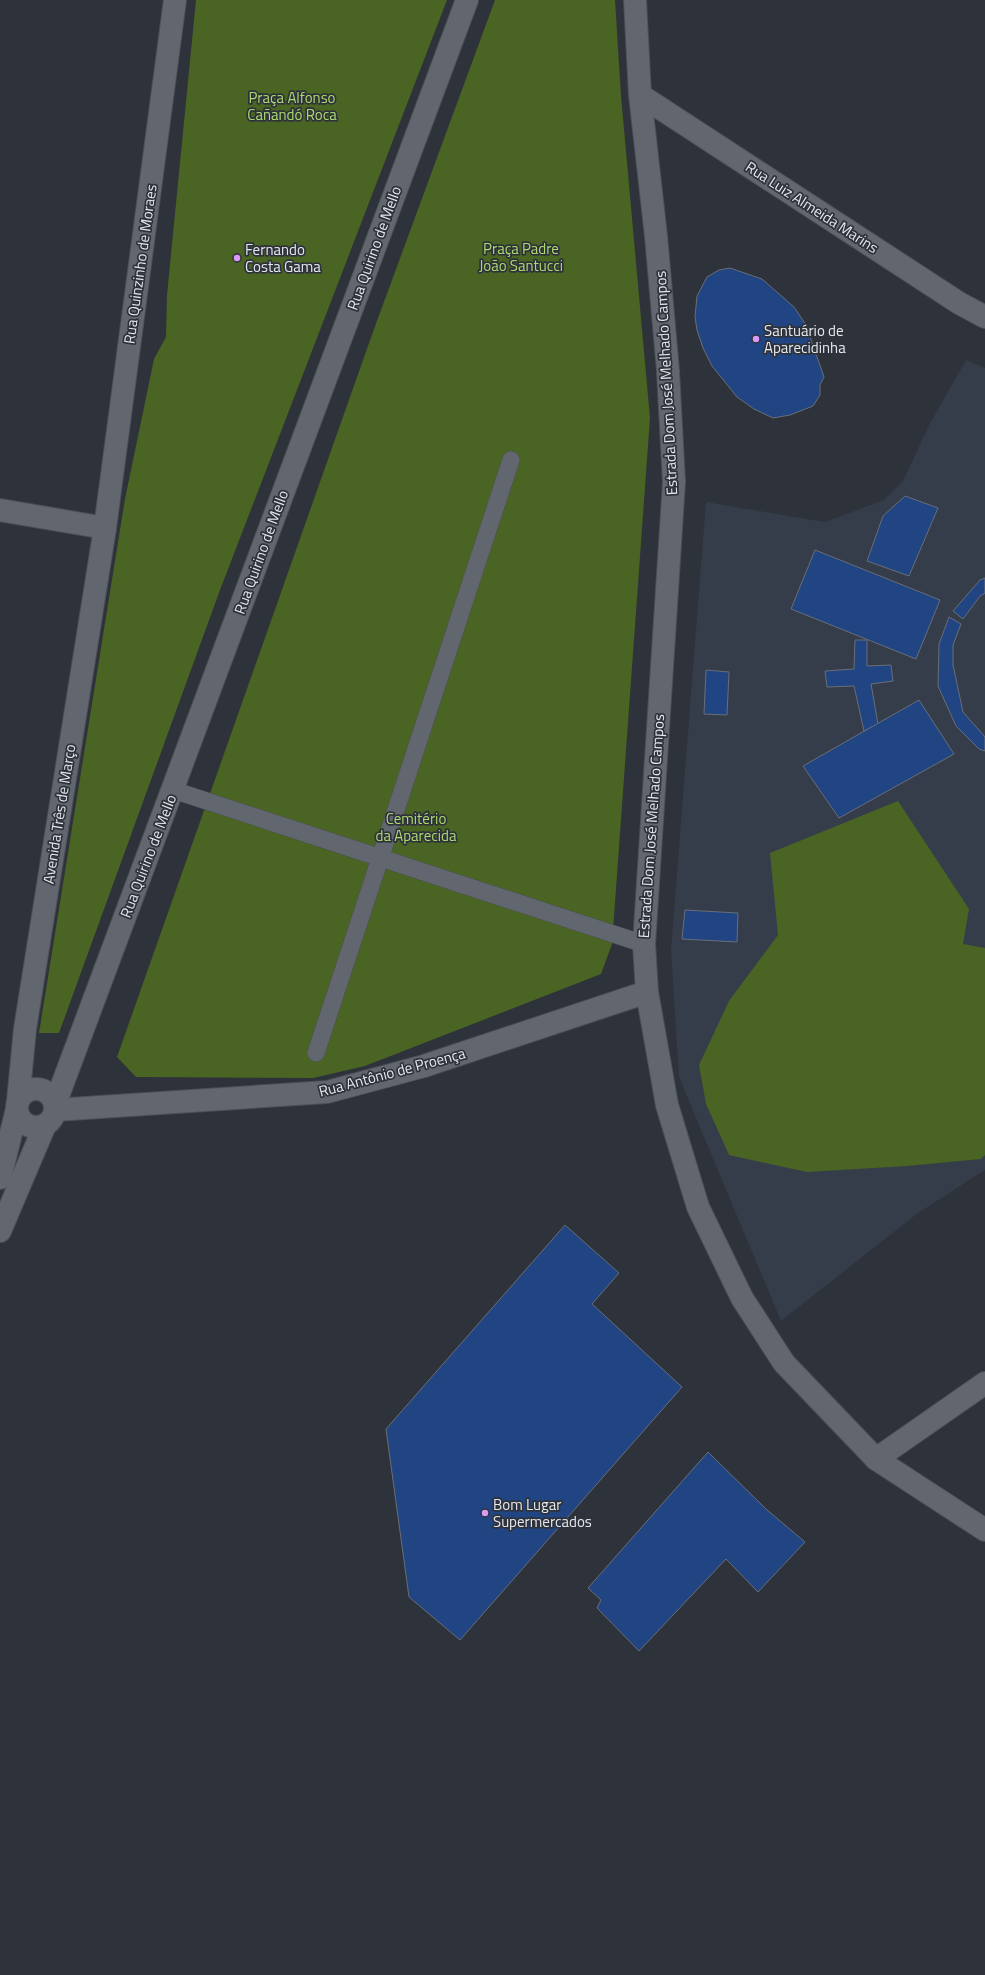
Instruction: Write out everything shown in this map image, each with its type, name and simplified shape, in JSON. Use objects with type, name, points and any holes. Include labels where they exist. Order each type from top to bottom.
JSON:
[{"type":"street","name":"Rua Quinzinho de Moraes","points":[[105,528],[175,0]]},
{"type":"street","name":"Rua Quirino de Mello","points":[[0,1232],[52,1113],[467,0]]},
{"type":"street","name":"Estrada Dom José Melhado Campos","points":[[635,0],[640,95],[660,278],[668,370],[674,482],[644,944],[647,992],[667,1105],[696,1200],[742,1298],[784,1363],[876,1459],[985,1530]]},
{"type":"street","name":"Rua Luiz Almeida Marins","points":[[640,95],[959,303],[985,317]]},
{"type":"street","points":[[0,510],[105,528]]},
{"type":"street","name":"Avenida Três de Março","points":[[0,1178],[18,1105],[25,1029],[105,528]]},
{"type":"street","name":"Rua Antônio de Proença","points":[[52,1113],[327,1092],[424,1066],[647,992]]},
{"type":"street","points":[[38,1089],[49,1094],[52,1113],[32,1126],[21,1120],[18,1105],[26,1092],[38,1089]]},
{"type":"street","points":[[876,1459],[985,1383]]},
{"type":"lane","points":[[316,1053],[511,460]]},
{"type":"lane","points":[[173,790],[644,944]]},
{"type":"shaded area","points":[[966,360],[985,368],[985,1170],[918,1213],[781,1321],[679,1077],[671,950],[706,502],[825,522],[884,500],[903,481],[929,425]]},
{"type":"green space","name":"Praça Alfonso Cañandó Roca","points":[[196,0],[447,0],[220,590],[59,1033],[39,1033],[125,499],[154,359],[166,337],[167,295]]},
{"type":"green space","name":"Cemitério da Aparecida","points":[[495,0],[615,0],[621,96],[650,418],[612,944],[601,974],[365,1066],[313,1078],[136,1077],[117,1057],[374,329]]},
{"type":"green space","points":[[898,801],[969,909],[963,944],[985,948],[985,1155],[981,1159],[907,1166],[807,1172],[729,1155],[706,1104],[699,1065],[729,1001],[778,935],[770,853]]},
{"type":"building","name":"Santuário de Aparecidinha","points":[[730,268],[762,279],[794,307],[806,325],[824,377],[820,385],[820,395],[813,406],[790,415],[773,418],[754,409],[737,397],[712,366],[703,348],[697,330],[695,317],[697,296],[707,277],[719,270]]},
{"type":"building","points":[[905,496],[938,508],[909,576],[867,561],[883,516]]},
{"type":"building","points":[[815,550],[940,600],[916,659],[791,609]]},
{"type":"building","points":[[985,578],[985,593],[980,596],[963,619],[953,611],[980,580]]},
{"type":"building","points":[[949,617],[961,624],[953,645],[953,665],[963,712],[985,737],[985,751],[979,749],[956,726],[938,686],[939,644]]},
{"type":"building","points":[[855,640],[867,640],[867,666],[891,665],[893,681],[871,684],[878,724],[864,731],[854,686],[827,687],[825,671],[854,669]]},
{"type":"building","points":[[706,670],[729,672],[727,715],[704,714]]},
{"type":"building","points":[[919,700],[954,754],[839,818],[803,766]]},
{"type":"building","points":[[685,910],[738,913],[737,942],[682,939]]},
{"type":"building","name":"Bom Lugar Supermercados","points":[[565,1225],[619,1273],[592,1304],[682,1387],[460,1640],[409,1597],[386,1429]]},
{"type":"building","points":[[708,1452],[766,1509],[805,1542],[758,1592],[726,1559],[639,1651],[597,1608],[601,1600],[588,1588]]},
{"type":"place","name":"Fernando Costa Gama","points":[[237,258]]},
{"type":"place","name":"Santuário de Aparecidinha","points":[[756,339]]},
{"type":"place","name":"Bom Lugar Supermercados","points":[[485,1513]]},
{"type":"park label","name":"Praça Padre João Santucci","points":[[521,256]]}]
